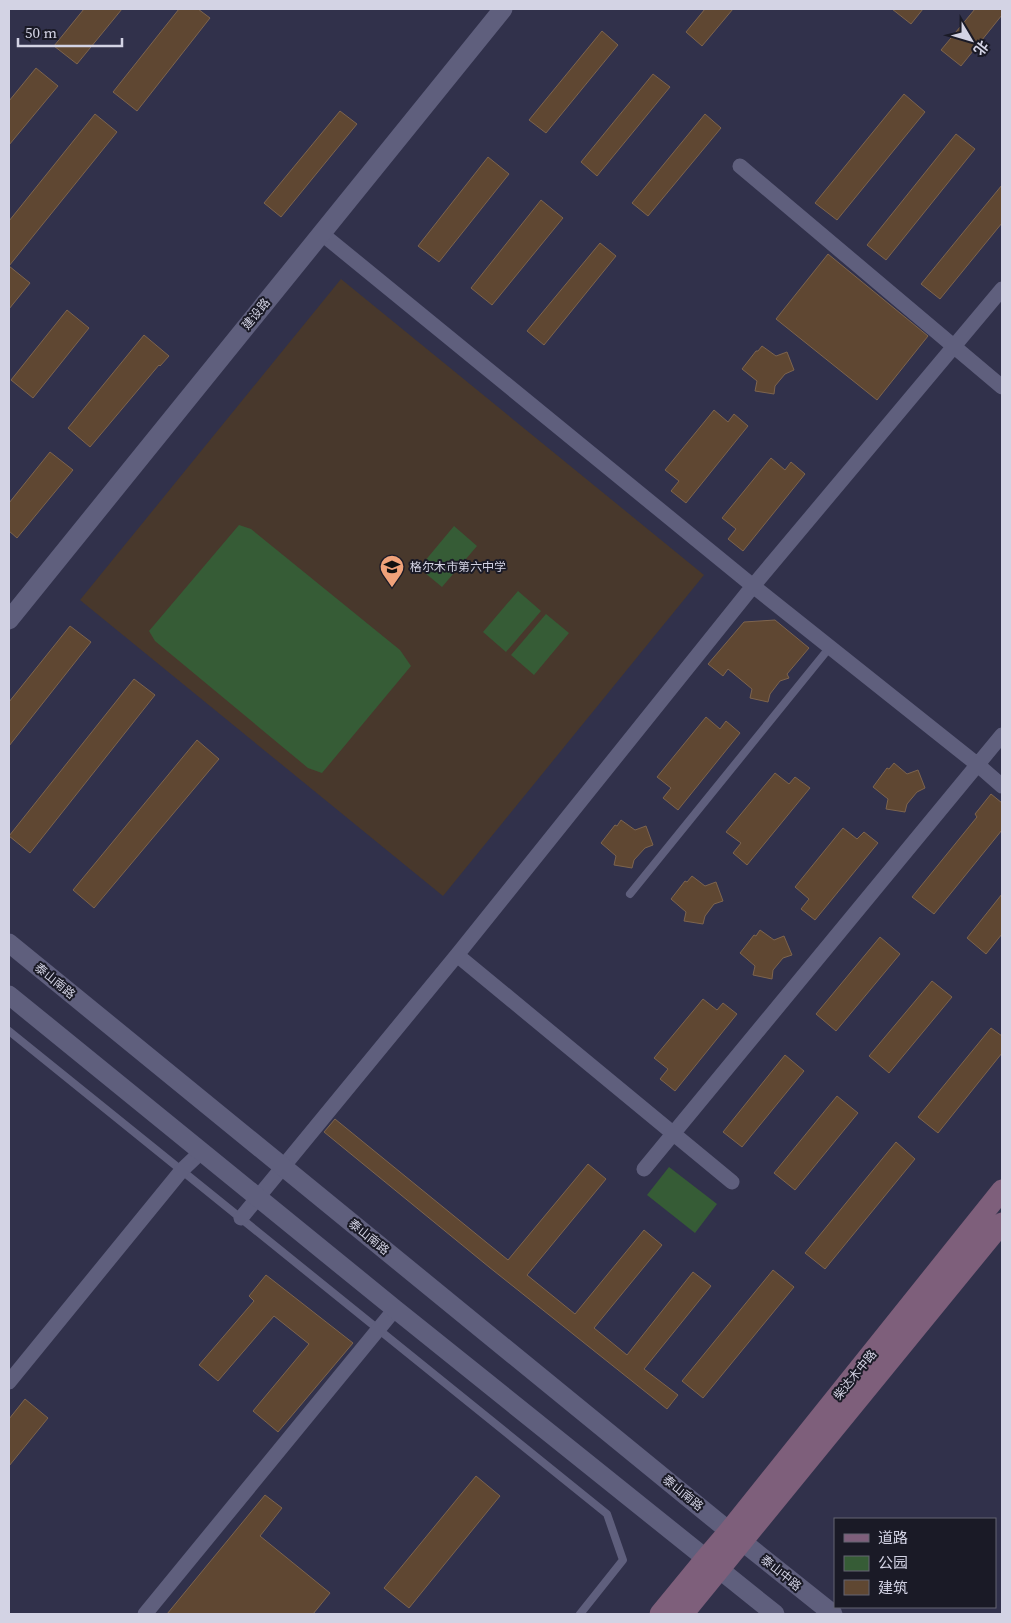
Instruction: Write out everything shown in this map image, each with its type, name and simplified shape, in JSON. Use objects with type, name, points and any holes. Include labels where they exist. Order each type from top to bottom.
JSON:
[{"type":"main road","name":"柴达木中路","points":[[736,1537],[1002,1190]]},
{"type":"main road","name":"柴达木中路","points":[[713,1563],[1002,1223]]},
{"type":"main road","points":[[660,1614],[713,1563]]},
{"type":"main road","points":[[683,1614],[713,1563]]},
{"type":"street","name":"建设路","points":[[9,620],[504,9]]},
{"type":"street","points":[[740,166],[1002,386]]},
{"type":"street","points":[[321,233],[753,586],[1002,786]]},
{"type":"street","points":[[241,1218],[457,955],[753,586],[1002,289]]},
{"type":"street","points":[[644,1169],[1002,736]]},
{"type":"street","name":"泰山南路","points":[[9,943],[736,1537]]},
{"type":"street","points":[[457,955],[732,1182]]},
{"type":"street","points":[[9,995],[395,1309],[775,1614]]},
{"type":"street","points":[[9,1382],[182,1170],[201,1152]]},
{"type":"street","points":[[145,1614],[395,1309]]},
{"type":"street","name":"泰山中路","points":[[736,1537],[833,1614]]},
{"type":"lane","points":[[630,894],[830,647]]},
{"type":"lane","points":[[9,1031],[607,1514],[623,1560],[580,1614]]},
{"type":"shaded area","name":"格尔木市第六中学","points":[[341,279],[704,575],[443,896],[80,600]]},
{"type":"green space","points":[[239,525],[251,529],[400,650],[411,666],[322,773],[308,768],[155,641],[149,631]]},
{"type":"green space","points":[[454,526],[477,546],[442,587],[419,568]]},
{"type":"green space","points":[[518,591],[541,611],[506,652],[483,632]]},
{"type":"green space","points":[[546,614],[569,633],[534,675],[511,655]]},
{"type":"green space","points":[[669,1167],[717,1204],[695,1233],[647,1195]]},
{"type":"building","points":[[84,9],[122,9],[77,64],[54,46]]},
{"type":"building","points":[[179,9],[198,9],[210,18],[137,111],[113,92]]},
{"type":"building","points":[[705,9],[733,9],[702,46],[686,32]]},
{"type":"building","points":[[892,9],[923,9],[911,24]]},
{"type":"building","points":[[975,9],[1002,9],[1002,15],[961,66],[941,50]]},
{"type":"building","points":[[602,31],[618,45],[546,133],[529,120]]},
{"type":"building","points":[[36,68],[58,86],[9,145],[9,101]]},
{"type":"building","points":[[653,74],[670,87],[597,176],[581,162]]},
{"type":"building","points":[[904,94],[925,112],[837,220],[815,203]]},
{"type":"building","points":[[340,111],[357,124],[281,217],[264,203]]},
{"type":"building","points":[[95,114],[117,132],[9,266],[9,221]]},
{"type":"building","points":[[705,114],[721,128],[648,216],[632,203]]},
{"type":"building","points":[[956,134],[975,149],[886,260],[867,245]]},
{"type":"building","points":[[488,157],[509,174],[439,262],[418,246]]},
{"type":"building","points":[[1002,185],[1002,223],[940,299],[921,284]]},
{"type":"building","points":[[541,200],[563,218],[492,305],[471,288]]},
{"type":"building","points":[[600,243],[616,256],[544,345],[527,331]]},
{"type":"building","points":[[828,254],[928,336],[877,400],[776,319]]},
{"type":"building","points":[[9,266],[30,283],[9,309]]},
{"type":"building","points":[[67,310],[89,328],[33,398],[11,380]]},
{"type":"building","points":[[144,335],[169,356],[159,365],[90,447],[68,428]]},
{"type":"building","points":[[762,346],[776,356],[787,352],[794,370],[785,374],[775,386],[774,394],[755,391],[757,381],[742,369]]},
{"type":"building","points":[[714,410],[728,422],[734,414],[748,426],[686,503],[671,491],[679,481],[665,470]]},
{"type":"building","points":[[50,452],[73,470],[17,538],[9,531],[9,503]]},
{"type":"building","points":[[771,458],[785,470],[791,462],[805,474],[743,551],[728,539],[736,529],[722,518]]},
{"type":"building","points":[[775,620],[809,648],[787,674],[789,678],[780,681],[770,694],[768,702],[750,698],[752,689],[728,669],[723,676],[708,664],[744,622]]},
{"type":"building","points":[[70,626],[91,642],[9,746],[9,702]]},
{"type":"building","points":[[134,679],[155,695],[30,853],[9,836]]},
{"type":"building","points":[[706,717],[720,729],[726,721],[740,733],[678,810],[663,798],[671,788],[657,777]]},
{"type":"building","points":[[197,740],[219,759],[94,908],[73,890]]},
{"type":"building","points":[[894,763],[907,774],[918,770],[925,788],[917,792],[907,804],[905,812],[886,809],[888,799],[873,787],[887,768],[889,769]]},
{"type":"building","points":[[775,773],[789,784],[795,777],[810,788],[747,865],[733,853],[741,843],[726,832]]},
{"type":"building","points":[[991,794],[1002,803],[1002,830],[934,914],[912,897],[977,817],[975,814]]},
{"type":"building","points":[[621,820],[635,830],[646,826],[653,845],[645,848],[634,860],[632,868],[614,865],[616,856],[601,843]]},
{"type":"building","points":[[843,828],[857,839],[864,832],[878,843],[815,920],[801,909],[809,899],[795,887]]},
{"type":"building","points":[[692,876],[705,886],[716,882],[723,901],[714,904],[705,916],[703,924],[684,921],[686,912],[671,899],[685,881],[687,882]]},
{"type":"building","points":[[1002,894],[1002,934],[986,954],[967,938]]},
{"type":"building","points":[[760,930],[774,940],[784,936],[792,955],[783,958],[773,970],[772,979],[753,975],[755,966],[740,953]]},
{"type":"building","points":[[880,937],[900,954],[836,1031],[816,1014]]},
{"type":"building","points":[[932,981],[952,997],[889,1073],[869,1056]]},
{"type":"building","points":[[703,999],[717,1010],[723,1003],[737,1014],[675,1091],[660,1079],[668,1069],[654,1058]]},
{"type":"building","points":[[991,1028],[1002,1036],[1002,1053],[938,1133],[918,1117]]},
{"type":"building","points":[[785,1055],[804,1071],[742,1147],[723,1132]]},
{"type":"building","points":[[837,1096],[858,1113],[795,1190],[774,1173]]},
{"type":"building","points":[[335,1119],[508,1260],[588,1164],[606,1179],[527,1275],[575,1314],[644,1230],[662,1245],[594,1328],[627,1355],[693,1272],[711,1286],[644,1369],[678,1395],[667,1409],[324,1132]]},
{"type":"building","points":[[896,1142],[915,1159],[825,1269],[805,1253]]},
{"type":"building","points":[[773,1270],[794,1287],[703,1398],[682,1381]]},
{"type":"building","points":[[266,1275],[353,1343],[278,1432],[253,1411],[309,1344],[274,1316],[218,1381],[199,1365],[254,1301],[249,1296]]},
{"type":"building","points":[[25,1399],[48,1418],[9,1466],[9,1419]]},
{"type":"building","points":[[476,1476],[500,1496],[409,1608],[384,1588]]},
{"type":"building","points":[[265,1495],[282,1508],[260,1536],[330,1593],[313,1614],[167,1614]]},
{"type":"place","name":"格尔木市第六中学","points":[[392,588]]}]
